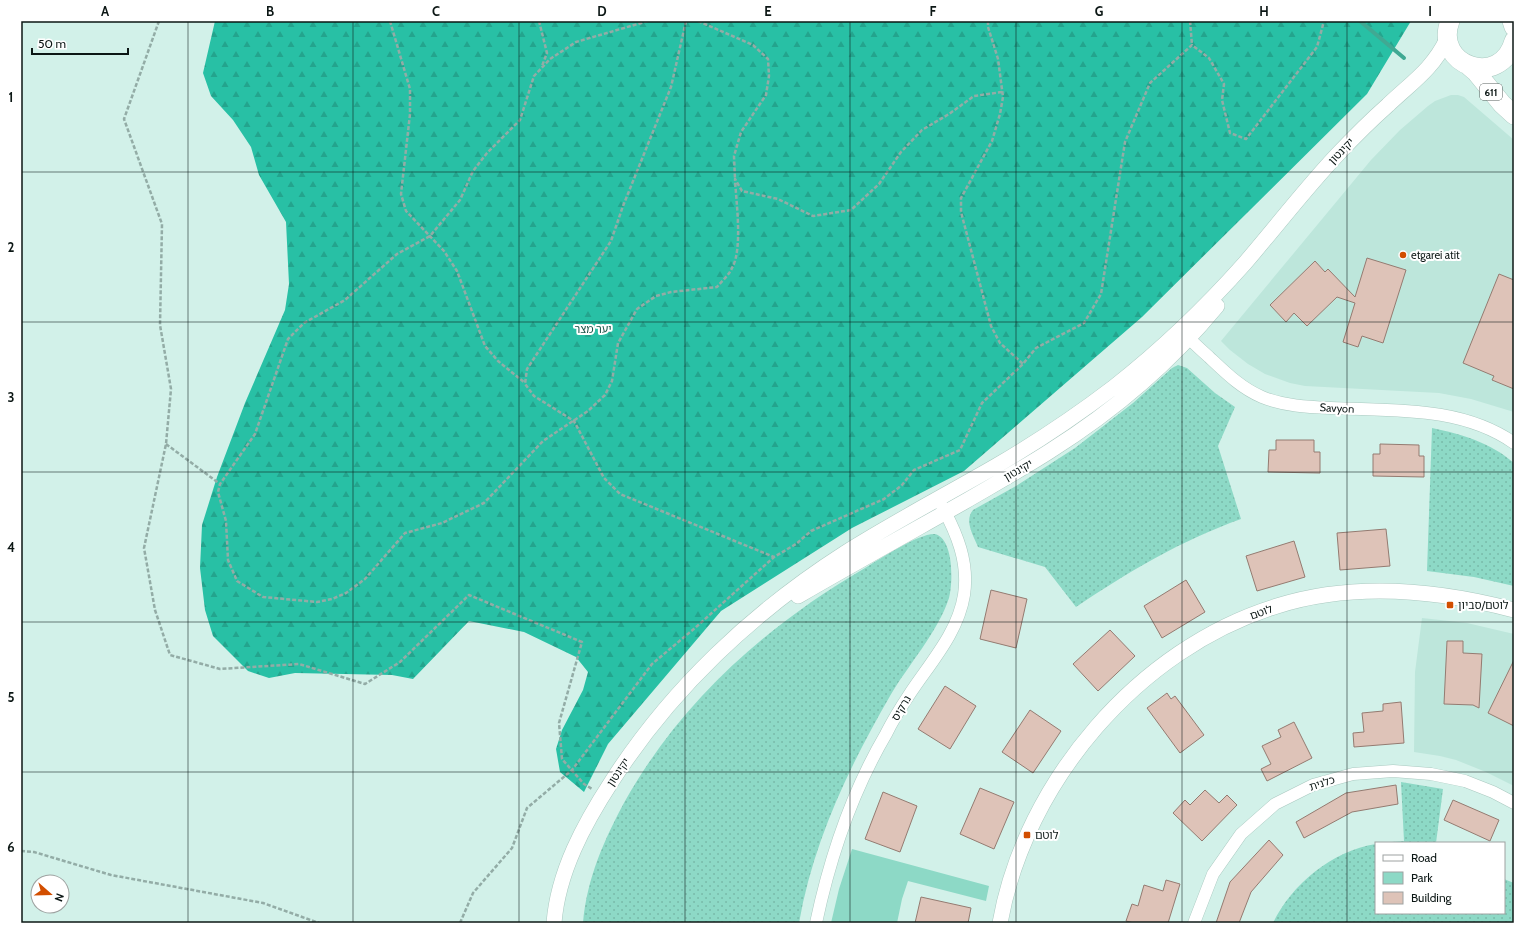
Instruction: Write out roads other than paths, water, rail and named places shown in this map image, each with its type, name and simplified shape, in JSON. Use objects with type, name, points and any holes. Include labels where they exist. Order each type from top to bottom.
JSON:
[{"type":"main road","points":[[1512,21],[1514,27]]},
{"type":"main road","name":"611","points":[[1448,30],[1453,53],[1476,72],[1502,104],[1514,115]]},
{"type":"main road","name":"611","points":[[1467,65],[1485,68],[1495,65],[1508,55],[1514,41]]},
{"type":"street","name":"יקינטון","points":[[725,646],[754,624],[783,605],[1050,452],[1081,431],[1139,386],[1185,333],[1231,289],[1265,239],[1301,195],[1343,149],[1378,114],[1426,72],[1436,60],[1448,30]]},
{"type":"street","name":"יקינטון","points":[[1426,72],[1447,64],[1467,65]]},
{"type":"street","name":"יקינטון","points":[[554,923],[556,900],[562,878],[577,843],[602,795],[621,766],[650,727],[686,685],[725,646],[774,604],[819,570],[860,543],[1027,448],[1087,407],[1143,363],[1185,333]]},
{"type":"street","name":"Savyon","points":[[1185,333],[1240,385],[1254,394],[1271,400],[1298,406],[1417,412],[1449,416],[1478,424],[1514,442]]},
{"type":"street","name":"נרקיס","points":[[816,923],[833,857],[847,816],[864,775],[885,735],[909,695],[946,641],[960,610],[965,580],[961,548],[956,533],[938,499]]},
{"type":"street","name":"לוטם","points":[[1000,923],[1003,905],[1016,860],[1034,818],[1056,781],[1080,746],[1107,715],[1136,688],[1196,642],[1237,621],[1278,606],[1318,596],[1357,592],[1431,594],[1472,600],[1514,610]]},
{"type":"street","name":"כלנית","points":[[1194,923],[1213,874],[1241,834],[1275,804],[1313,785],[1353,774],[1393,771],[1431,774],[1465,781],[1493,792],[1514,803]]},
{"type":"waterway","points":[[1360,21],[1404,58]]},
{"type":"place","name":"etgarei atit","points":[[1403,255]]},
{"type":"place","name":"לוטם/סביון","points":[[1450,605]]},
{"type":"place","name":"לוטם","points":[[1027,835]]},
{"type":"park label","name":"יער מצר","points":[[593,329]]}]
